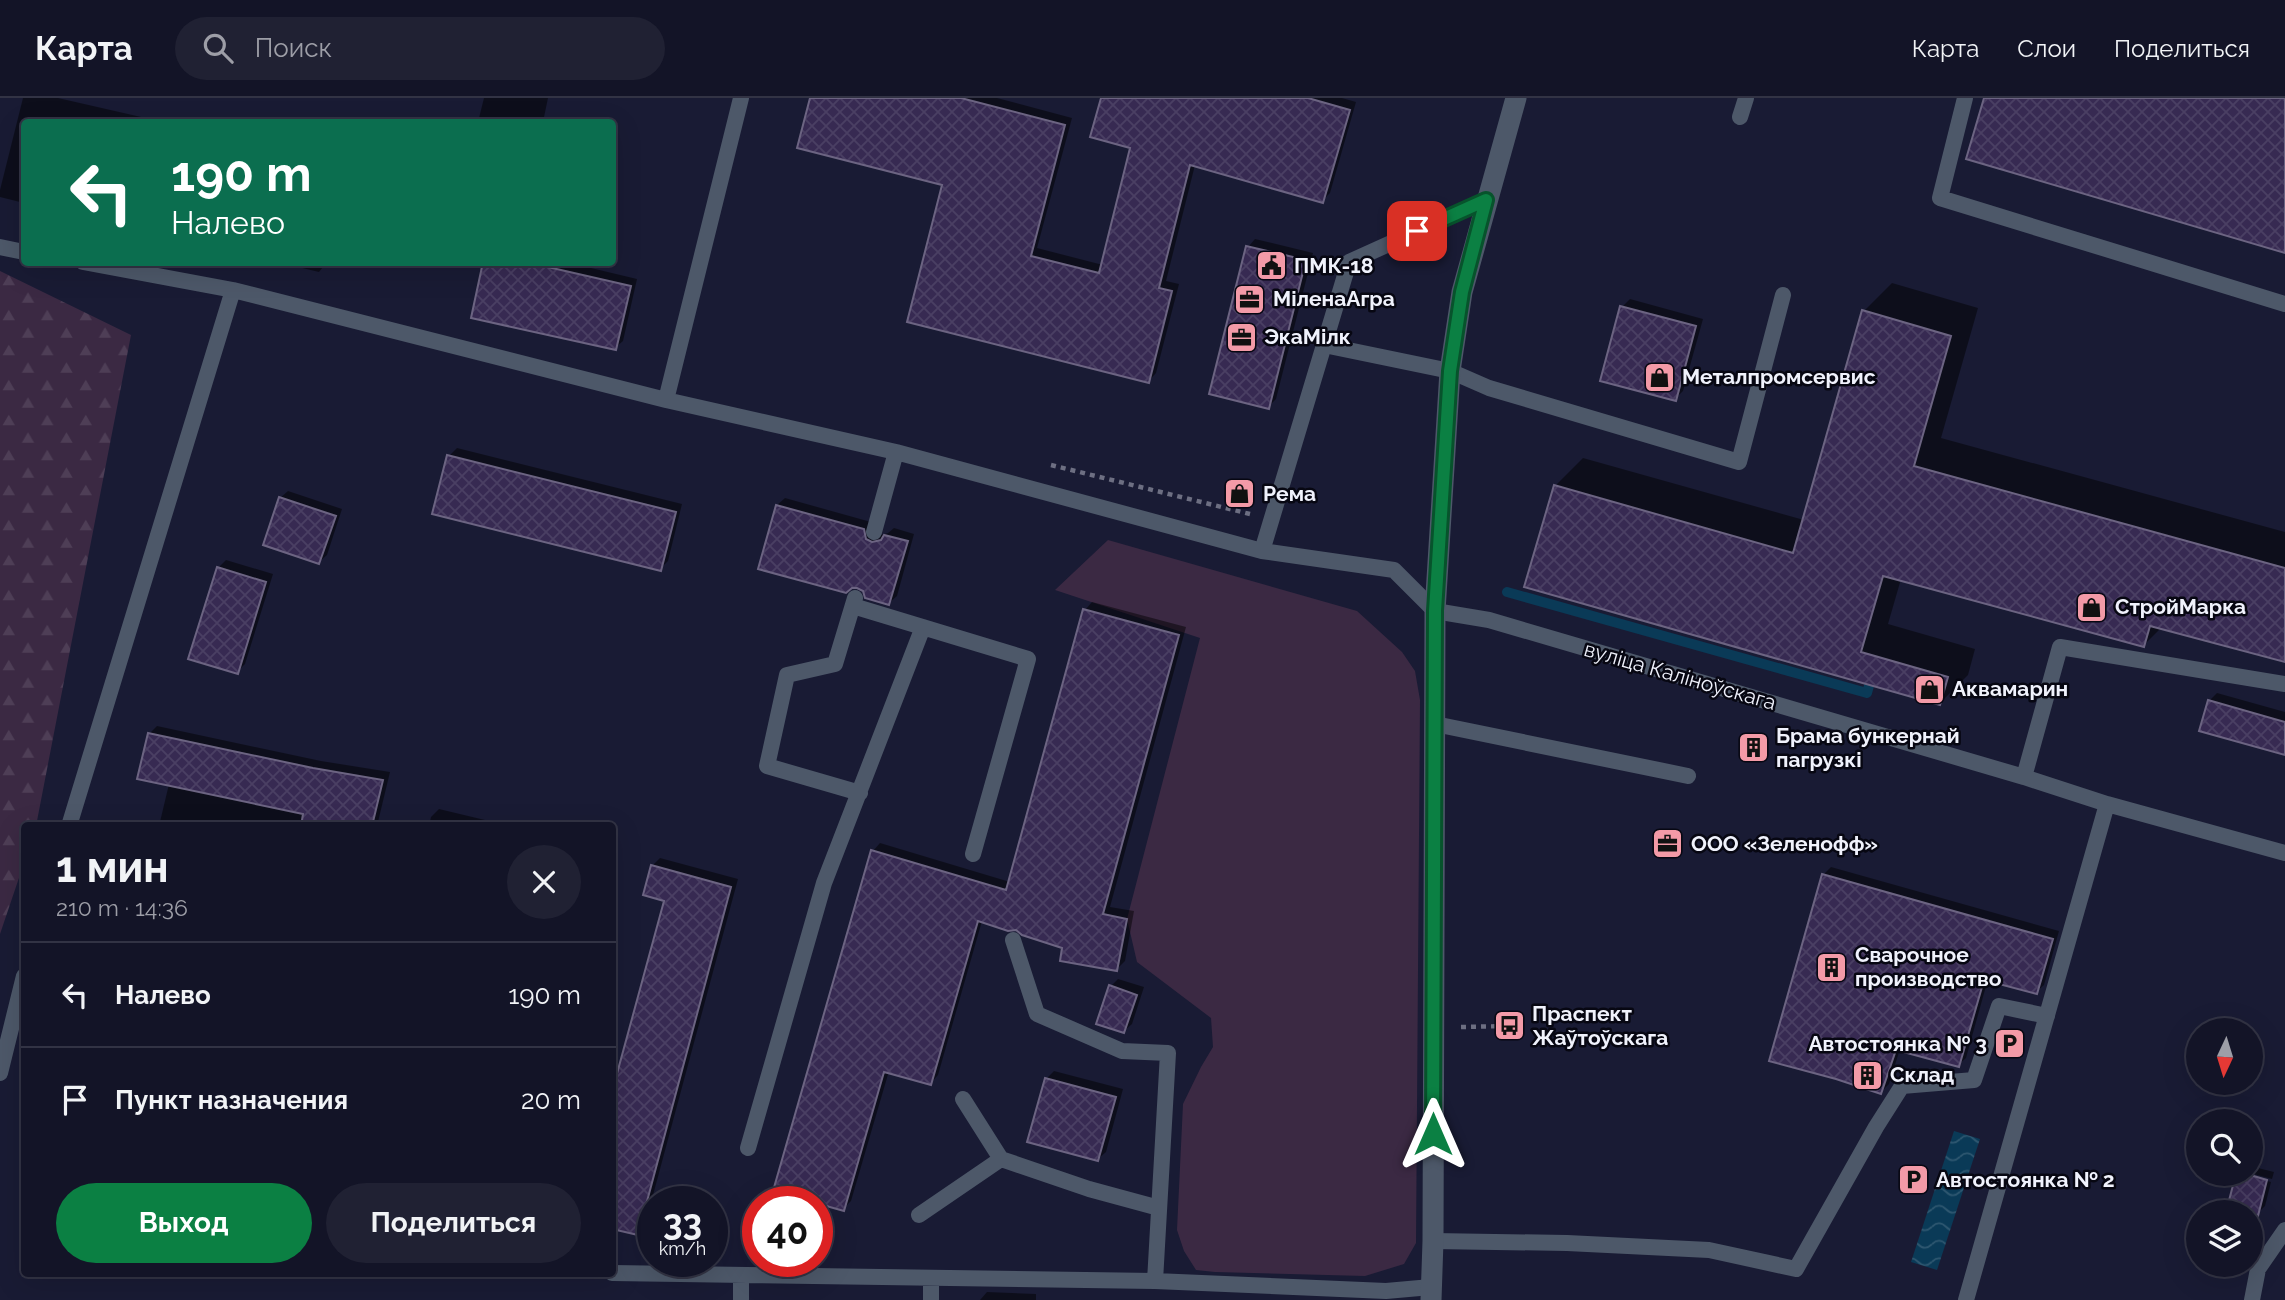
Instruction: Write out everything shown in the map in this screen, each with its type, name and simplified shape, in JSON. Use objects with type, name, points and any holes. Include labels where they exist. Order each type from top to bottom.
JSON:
[{"type":"street","points":[[1431,1293],[1435,611],[1450,371],[1462,292],[1516,98]]},
{"type":"lane","points":[[666,400],[741,98]]},
{"type":"lane","points":[[1740,117],[1746,98]]},
{"type":"lane","points":[[1965,98],[1940,198],[2285,304]]},
{"type":"lane","points":[[1262,551],[1349,262],[1486,200]]},
{"type":"lane","points":[[0,247],[21,251]]},
{"type":"lane","points":[[104,266],[233,290],[666,400],[896,452],[1262,551],[1394,570],[1435,611]]},
{"type":"lane","points":[[70,822],[233,290]]},
{"type":"lane","points":[[1324,345],[1450,371],[1489,388],[1739,462],[1783,295]]},
{"type":"lane","points":[[874,532],[896,452]]},
{"type":"lane","points":[[860,793],[767,766],[787,675],[835,664],[854,601],[923,627],[1028,659],[973,854]]},
{"type":"lane","name":"вуліца Каліноўскага","points":[[1435,611],[1489,620],[2107,804],[2285,853]]},
{"type":"lane","points":[[748,1148],[824,883],[923,627]]},
{"type":"lane","points":[[2024,778],[2060,648],[2285,684]]},
{"type":"lane","points":[[1435,724],[1688,776]]},
{"type":"lane","points":[[1966,1300],[2107,804]]},
{"type":"lane","points":[[1013,940],[1037,1014],[1122,1051],[1168,1053],[1155,1281]]},
{"type":"lane","points":[[0,1073],[21,988]]},
{"type":"lane","points":[[1433,1241],[1567,1243],[1709,1250],[1796,1269],[1902,1086],[1974,1080],[1999,1006],[2047,1016]]},
{"type":"lane","points":[[963,1099],[1001,1159],[1089,1189],[1159,1208]]},
{"type":"lane","points":[[919,1215],[1001,1159]]},
{"type":"lane","points":[[2252,1300],[2258,1269],[2285,1230]]},
{"type":"lane","points":[[616,1273],[1155,1281],[1431,1293]]},
{"type":"lane","points":[[741,1275],[741,1300]]},
{"type":"lane","points":[[931,1300],[932,1278]]},
{"type":"path","points":[[1434,1027],[1509,1026]]},
{"type":"green space","points":[[0,271],[131,335],[37,822],[21,822],[21,872],[0,934]]},
{"type":"green space","points":[[1108,540],[1357,611],[1402,652],[1415,671],[1420,700],[1416,1243],[1404,1264],[1365,1276],[1215,1272],[1196,1270],[1184,1251],[1177,1230],[1183,1104],[1213,1047],[1211,1018],[1137,962],[1127,919],[1200,638],[1055,590]]},
{"type":"water","points":[[1954,1131],[1980,1139],[1937,1270],[1911,1262]]},
{"type":"building","points":[[810,98],[961,98],[1065,125],[1031,256],[1099,273],[1130,148],[1090,137],[1101,98],[1308,98],[1350,110],[1323,203],[1190,165],[1159,288],[1172,291],[1149,383],[907,322],[942,185],[797,148]]},
{"type":"building","points":[[1984,98],[2285,98],[2285,253],[1966,159]]},
{"type":"building","points":[[1246,246],[1306,260],[1269,409],[1209,394]]},
{"type":"building","points":[[482,266],[544,266],[631,286],[616,350],[471,318]]},
{"type":"building","points":[[1620,306],[1696,326],[1676,401],[1600,381]]},
{"type":"building","points":[[1862,310],[1951,336],[1914,466],[2285,568],[2285,662],[2150,626],[2144,647],[1883,576],[1861,652],[1948,677],[1940,705],[1524,587],[1554,485],[1793,553]]},
{"type":"building","points":[[447,455],[676,512],[661,571],[432,514]]},
{"type":"building","points":[[279,497],[336,516],[319,564],[263,545]]},
{"type":"building","points":[[776,505],[864,529],[866,539],[872,542],[881,540],[884,535],[908,541],[889,605],[865,598],[863,591],[857,588],[846,593],[758,569]]},
{"type":"building","points":[[217,567],[266,582],[238,674],[188,659]]},
{"type":"building","points":[[1083,609],[1179,635],[1103,914],[1127,919],[1117,971],[1060,961],[1062,948],[1022,935],[1016,930],[1008,931],[978,921],[931,1085],[884,1072],[844,1211],[833,1208],[833,1186],[774,1186],[871,850],[1006,890]]},
{"type":"building","points":[[2208,700],[2285,722],[2285,755],[2199,731]]},
{"type":"building","points":[[148,733],[383,780],[373,822],[302,822],[303,814],[137,779]]},
{"type":"building","points":[[651,865],[731,887],[651,1186],[637,1186],[637,1235],[616,1230],[616,1077],[664,901],[643,895]]},
{"type":"building","points":[[1822,874],[2053,939],[2037,994],[1984,980],[1959,1067],[1896,1050],[1881,1094],[1769,1061]]},
{"type":"building","points":[[1109,985],[1137,995],[1124,1033],[1096,1024]]},
{"type":"building","points":[[1045,1078],[1116,1097],[1098,1161],[1027,1142]]},
{"type":"building","points":[[2263,1179],[2267,1180],[2262,1200],[2229,1200],[2233,1186],[2263,1186]]},
{"type":"waterway","points":[[1507,592],[1867,693],[1872,675]]},
{"type":"place","name":"ПМК-18","points":[[1271,266]]},
{"type":"place","name":"МіленаАгра","points":[[1250,299]]},
{"type":"place","name":"ЭкаМілк","points":[[1241,337]]},
{"type":"place","name":"Металпромсервис","points":[[1659,377]]},
{"type":"place","name":"Рема","points":[[1240,494]]},
{"type":"place","name":"СтройМарка","points":[[2092,607]]},
{"type":"place","name":"Аквамарин","points":[[1929,689]]},
{"type":"place","name":"Брама бункернай пагрузкі","points":[[1753,748]]},
{"type":"place","name":"ООО «Зеленофф»","points":[[1668,844]]},
{"type":"place","name":"Сварочное производство","points":[[1832,967]]},
{"type":"place","name":"Праспект Жаўтоўскага","points":[[1509,1026]]},
{"type":"place","name":"Автостоянка № 3","points":[[2010,1044]]},
{"type":"place","name":"Склад","points":[[1867,1075]]},
{"type":"place","name":"Автостоянка № 2","points":[[1913,1180]]},
{"type":"route","points":[[1417,231],[1486,200],[1462,292],[1450,371],[1435,611],[1433,1134]]}]
